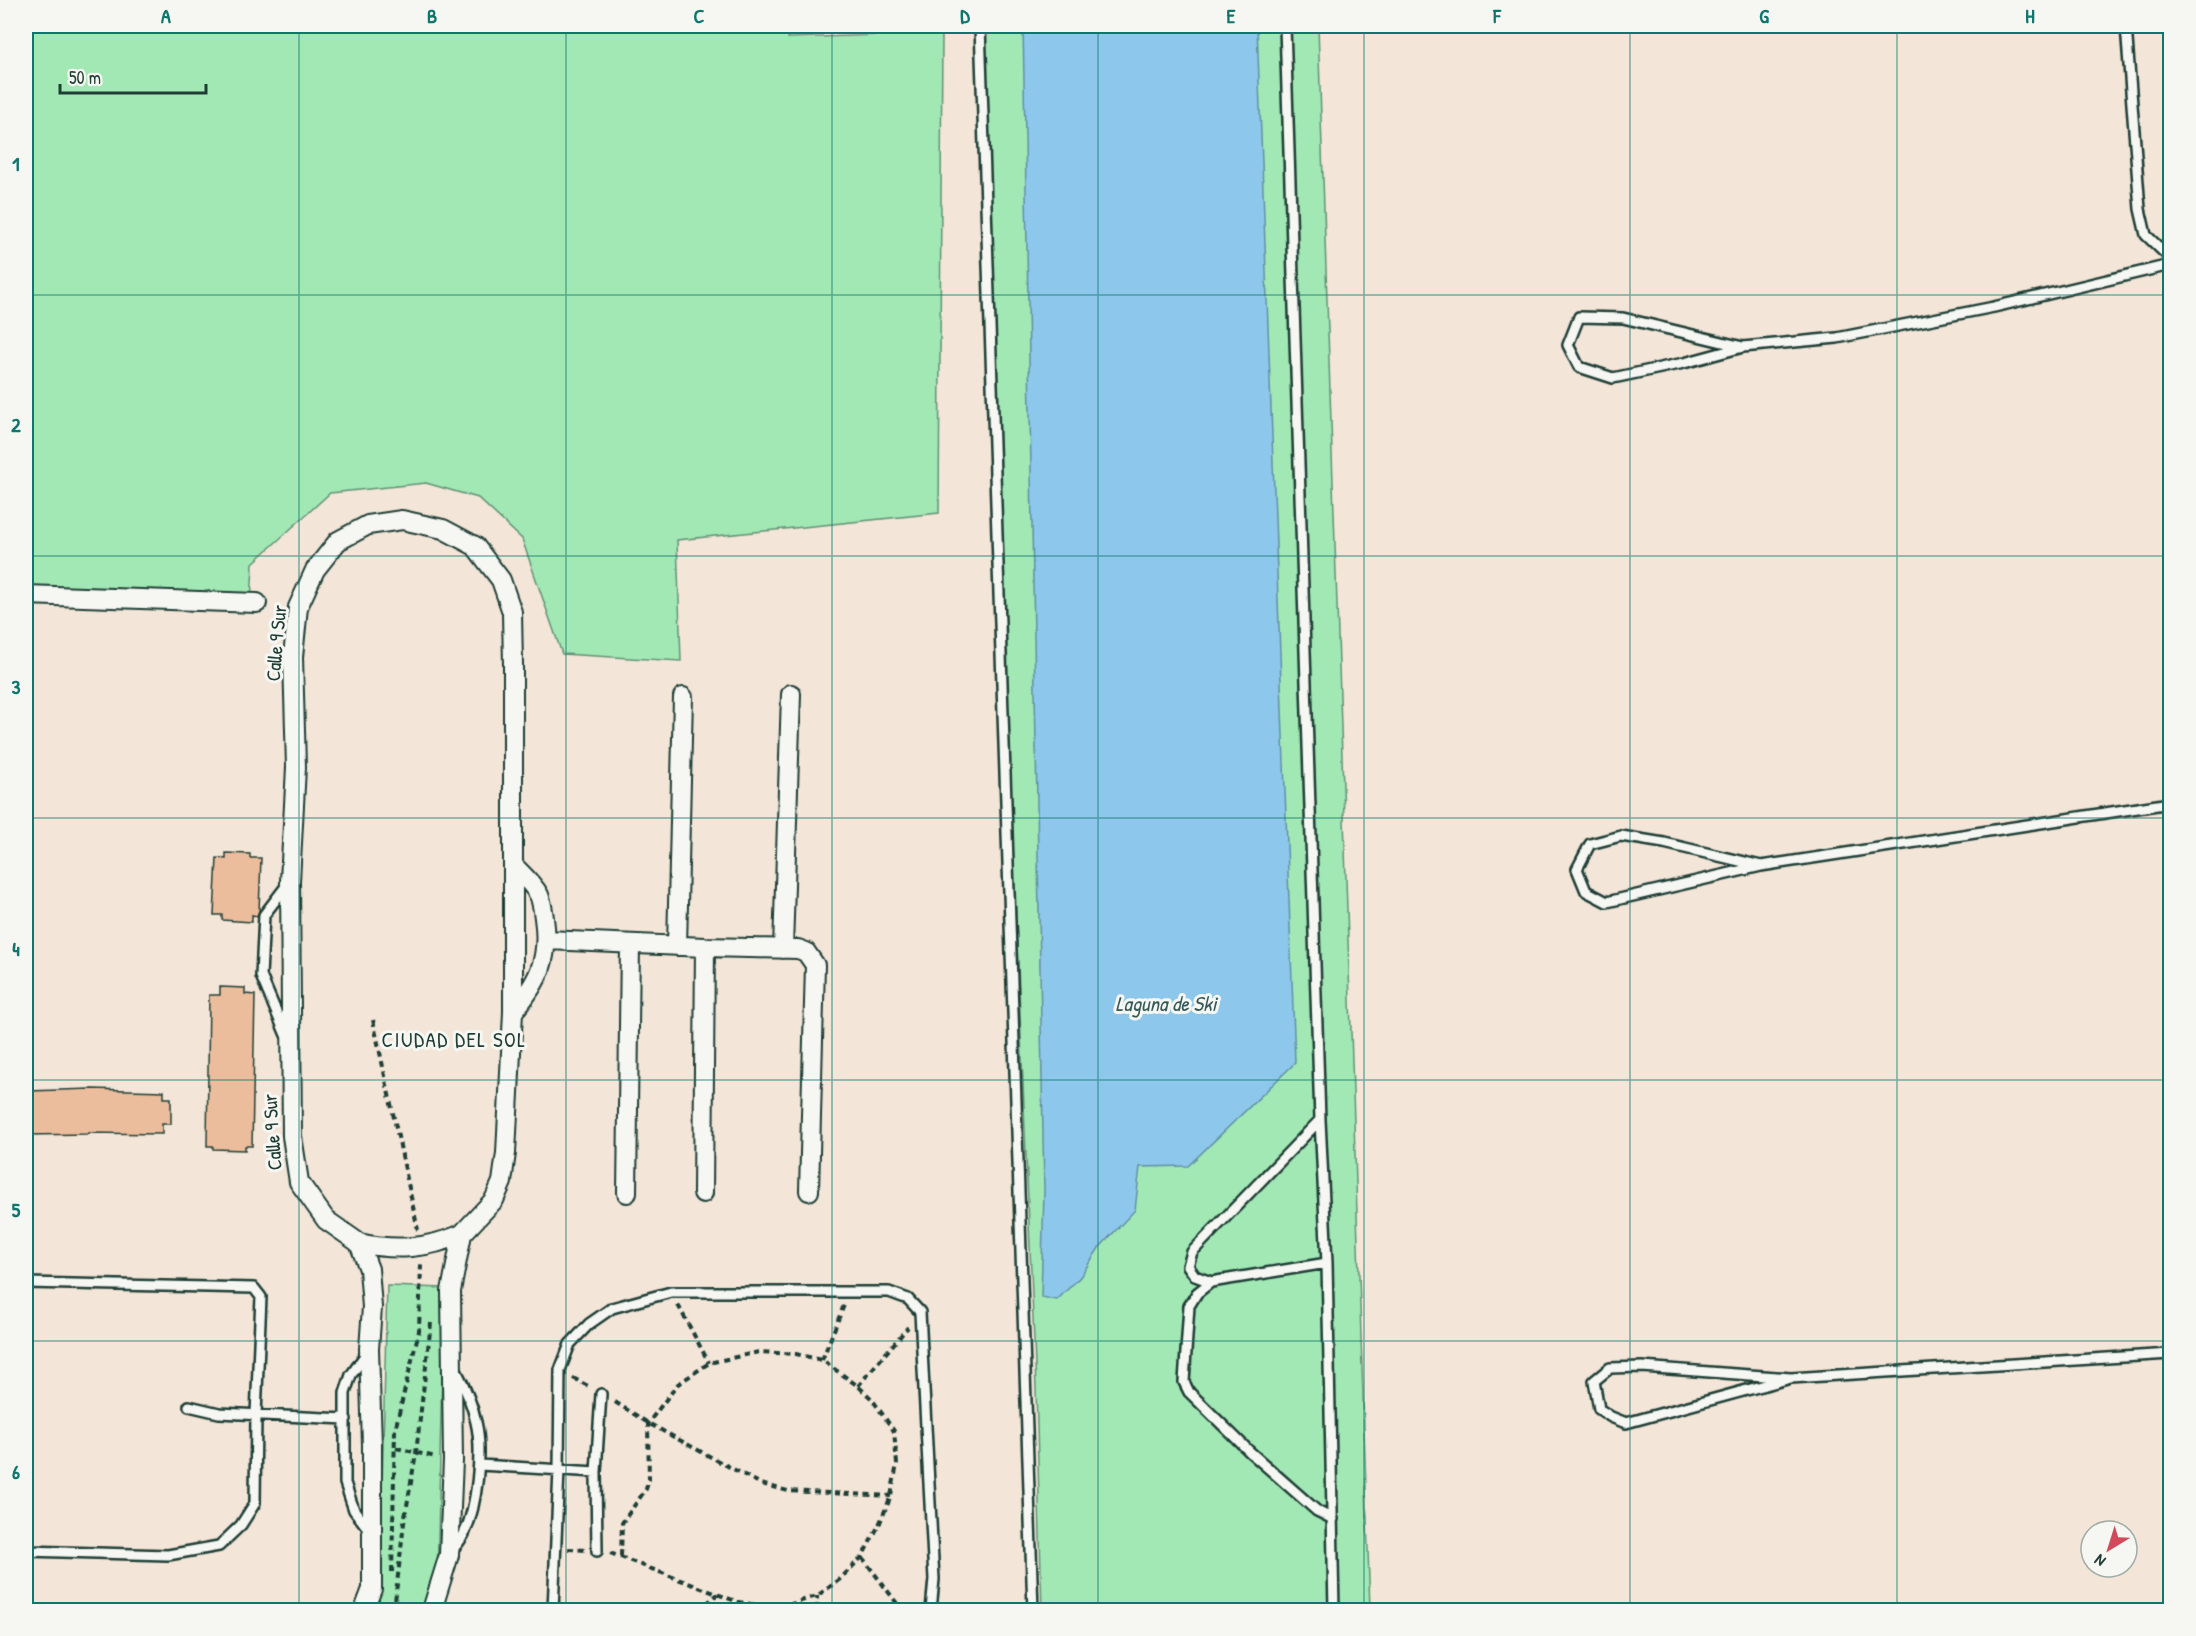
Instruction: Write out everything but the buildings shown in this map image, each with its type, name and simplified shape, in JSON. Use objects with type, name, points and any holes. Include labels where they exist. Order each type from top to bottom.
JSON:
[{"type":"street","name":"Calle 9 Sur","points":[[359,1243],[326,1220],[299,1182],[292,1136],[290,881],[296,767],[293,657],[298,607],[315,570],[338,542],[368,525],[402,520],[443,529],[475,546],[501,580],[512,612],[513,1012],[506,1153],[502,1182],[494,1200],[462,1234]]},
{"type":"street","points":[[26,595],[257,603]]},
{"type":"street","points":[[783,949],[791,694]]},
{"type":"street","points":[[677,946],[683,697]]},
{"type":"street","points":[[513,1012],[530,992],[538,978],[547,940],[541,898],[535,888],[514,866]]},
{"type":"street","points":[[547,940],[798,949],[806,952],[814,965],[809,1191]]},
{"type":"street","points":[[627,1193],[630,944]]},
{"type":"street","points":[[703,1193],[705,947]]},
{"type":"street","points":[[359,1243],[380,1248],[421,1247],[462,1234]]},
{"type":"street","points":[[432,1611],[449,1555],[453,1460],[451,1291],[462,1234]]},
{"type":"street","points":[[359,1243],[369,1269],[372,1307],[369,1349],[372,1589],[364,1611]]},
{"type":"lane","points":[[980,26],[1033,1611]]},
{"type":"lane","points":[[1285,26],[1320,1120],[1327,1263],[1334,1518],[1334,1611]]},
{"type":"lane","points":[[2126,26],[2140,209],[2146,236],[2170,258]]},
{"type":"lane","points":[[1743,347],[1623,318],[1580,317],[1569,345],[1579,367],[1613,378],[1684,363],[1743,347],[1837,338],[1994,307],[2170,265]]},
{"type":"lane","points":[[1761,866],[1664,843],[1621,836],[1590,844],[1577,869],[1586,891],[1607,902],[1761,866],[2170,803]]},
{"type":"lane","points":[[290,881],[264,915],[261,976],[290,1045]]},
{"type":"lane","points":[[1211,1282],[1195,1276],[1188,1266],[1192,1252],[1320,1120]]},
{"type":"lane","points":[[1327,1263],[1211,1282],[1197,1293],[1189,1306],[1184,1382],[1189,1392],[1250,1452],[1317,1511],[1334,1518]]},
{"type":"lane","points":[[26,1283],[254,1288],[261,1297],[255,1503],[241,1526],[219,1546],[168,1555],[26,1551]]},
{"type":"lane","points":[[553,1611],[559,1470],[560,1370],[570,1344],[589,1324],[612,1308],[671,1292],[889,1292],[908,1299],[920,1312],[934,1579],[931,1611]]},
{"type":"lane","points":[[369,1349],[351,1375],[345,1393],[345,1483],[354,1510],[372,1534]]},
{"type":"lane","points":[[1791,1378],[1626,1423],[1599,1409],[1594,1381],[1610,1368],[1642,1366],[1791,1378],[2170,1354]]},
{"type":"lane","points":[[449,1555],[463,1535],[473,1505],[480,1465],[477,1424],[468,1393],[453,1365]]},
{"type":"lane","points":[[597,1551],[596,1472],[601,1394]]},
{"type":"lane","points":[[189,1406],[219,1413],[346,1419]]},
{"type":"lane","points":[[480,1465],[596,1472]]},
{"type":"path","points":[[373,1020],[421,1247],[419,1331],[395,1430],[391,1576]]},
{"type":"path","points":[[671,1292],[709,1363]]},
{"type":"path","points":[[822,1360],[850,1292]]},
{"type":"path","points":[[394,1611],[404,1523],[416,1453],[432,1312]]},
{"type":"path","points":[[858,1386],[920,1312]]},
{"type":"path","points":[[759,1352],[796,1354],[822,1360],[872,1399],[894,1431],[897,1464],[891,1496],[862,1557],[839,1580],[817,1596],[778,1608],[738,1602],[621,1556],[622,1523],[646,1489],[649,1480],[648,1423],[678,1383],[709,1363],[759,1352]]},
{"type":"path","points":[[560,1370],[648,1423],[761,1485],[788,1491],[891,1496]]},
{"type":"path","points":[[372,1445],[453,1460]]},
{"type":"path","points":[[862,1557],[902,1611]]},
{"type":"path","points":[[698,1611],[718,1594]]},
{"type":"path","points":[[817,1596],[817,1611]]},
{"type":"green space","points":[[26,26],[786,26],[788,38],[942,33],[939,513],[677,540],[681,661],[562,654],[522,539],[478,498],[426,483],[330,493],[253,563],[251,603],[26,586]]},
{"type":"green space","points":[[978,26],[1318,26],[1370,1610],[1042,1610],[1036,1388]]},
{"type":"green space","points":[[387,1286],[444,1288],[437,1581],[427,1610],[379,1608]]},
{"type":"water","name":"Laguna de Ski","points":[[1023,26],[1257,26],[1295,1063],[1188,1166],[1140,1167],[1135,1210],[1099,1248],[1080,1277],[1057,1300],[1041,1297],[1044,1191]]},
{"type":"district","name":"CIUDAD DEL SOL","points":[[454,1040]]}]
